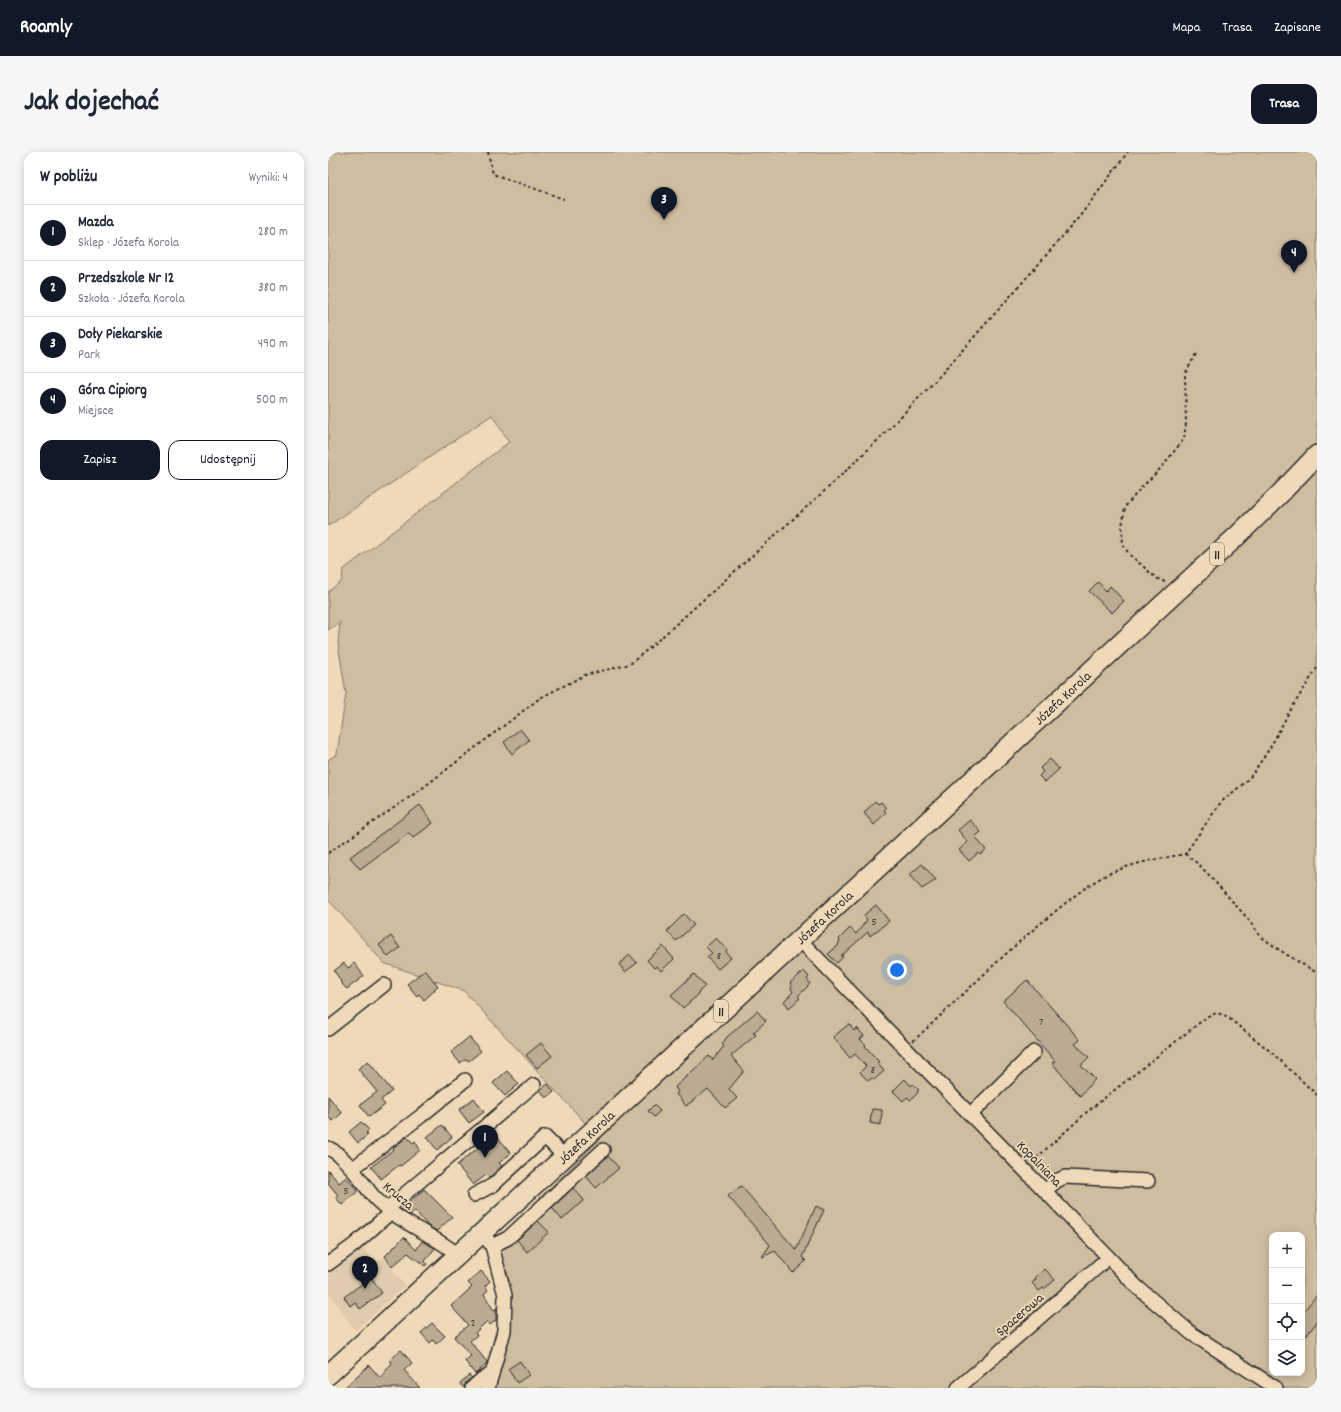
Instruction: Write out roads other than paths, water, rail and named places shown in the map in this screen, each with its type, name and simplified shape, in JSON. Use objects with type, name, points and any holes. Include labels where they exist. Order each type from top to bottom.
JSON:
[{"type":"highway","name":"Józefa Korola","points":[[328,1375],[458,1255],[487,1239],[564,1156],[1180,588],[1278,496],[1317,455]]},
{"type":"street","name":"Kopalniana","points":[[799,939],[1045,1190],[1136,1286],[1191,1333],[1276,1388]]},
{"type":"street","points":[[328,1029],[384,985]]},
{"type":"street","points":[[971,1114],[1034,1052]]},
{"type":"street","points":[[352,1169],[465,1080]]},
{"type":"street","points":[[328,1264],[354,1245],[389,1210],[534,1084]]},
{"type":"street","points":[[474,1195],[493,1185],[545,1137],[564,1156]]},
{"type":"street","name":"Krucza","points":[[328,1148],[333,1150],[352,1169],[374,1197],[389,1210],[410,1225],[443,1243],[458,1255]]},
{"type":"street","points":[[488,1388],[504,1331],[505,1295],[487,1239],[508,1238],[603,1150]]},
{"type":"street","points":[[1045,1190],[1056,1181],[1065,1177],[1148,1181]]},
{"type":"street","name":"Spacerowa","points":[[958,1388],[1101,1264]]},
{"type":"street","points":[[472,1388],[492,1374]]},
{"type":"place","name":"Doły Piekarskie","points":[[664,220]]},
{"type":"place","name":"Góra Cipiorg","points":[[1294,273]]},
{"type":"place","name":"Mazda","points":[[485,1158]]},
{"type":"place","name":"Przedszkole Nr 12","points":[[365,1289]]}]
